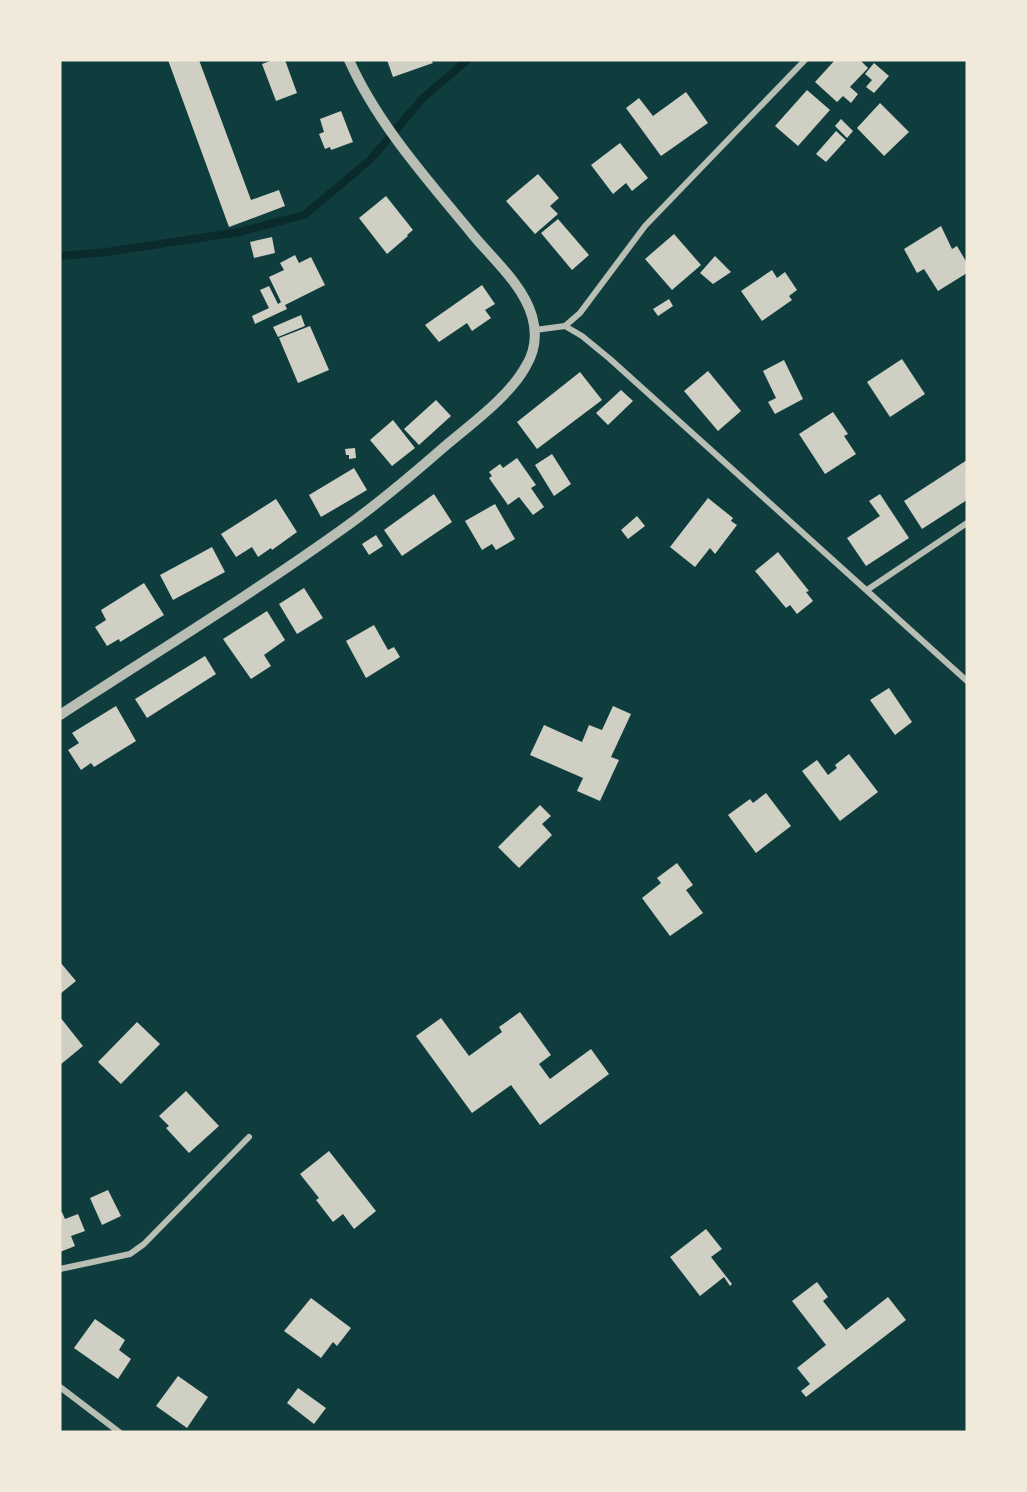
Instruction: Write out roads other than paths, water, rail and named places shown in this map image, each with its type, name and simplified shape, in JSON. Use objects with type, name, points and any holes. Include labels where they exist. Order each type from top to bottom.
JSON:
[{"type":"street","points":[[60,715],[284,571],[366,512],[490,407],[526,367],[534,348],[535,330],[526,302],[513,282],[383,122],[349,60]]},
{"type":"street","points":[[535,330],[565,326],[580,313],[645,226],[805,60]]},
{"type":"street","points":[[565,326],[582,336],[610,359],[967,681]]},
{"type":"street","points":[[867,590],[967,522]]},
{"type":"street","points":[[60,1269],[130,1254],[144,1244],[249,1137]]},
{"type":"street","points":[[60,1387],[119,1432]]},
{"type":"waterway","points":[[60,256],[107,252],[239,232],[304,215],[371,159],[421,100],[467,60]]}]
